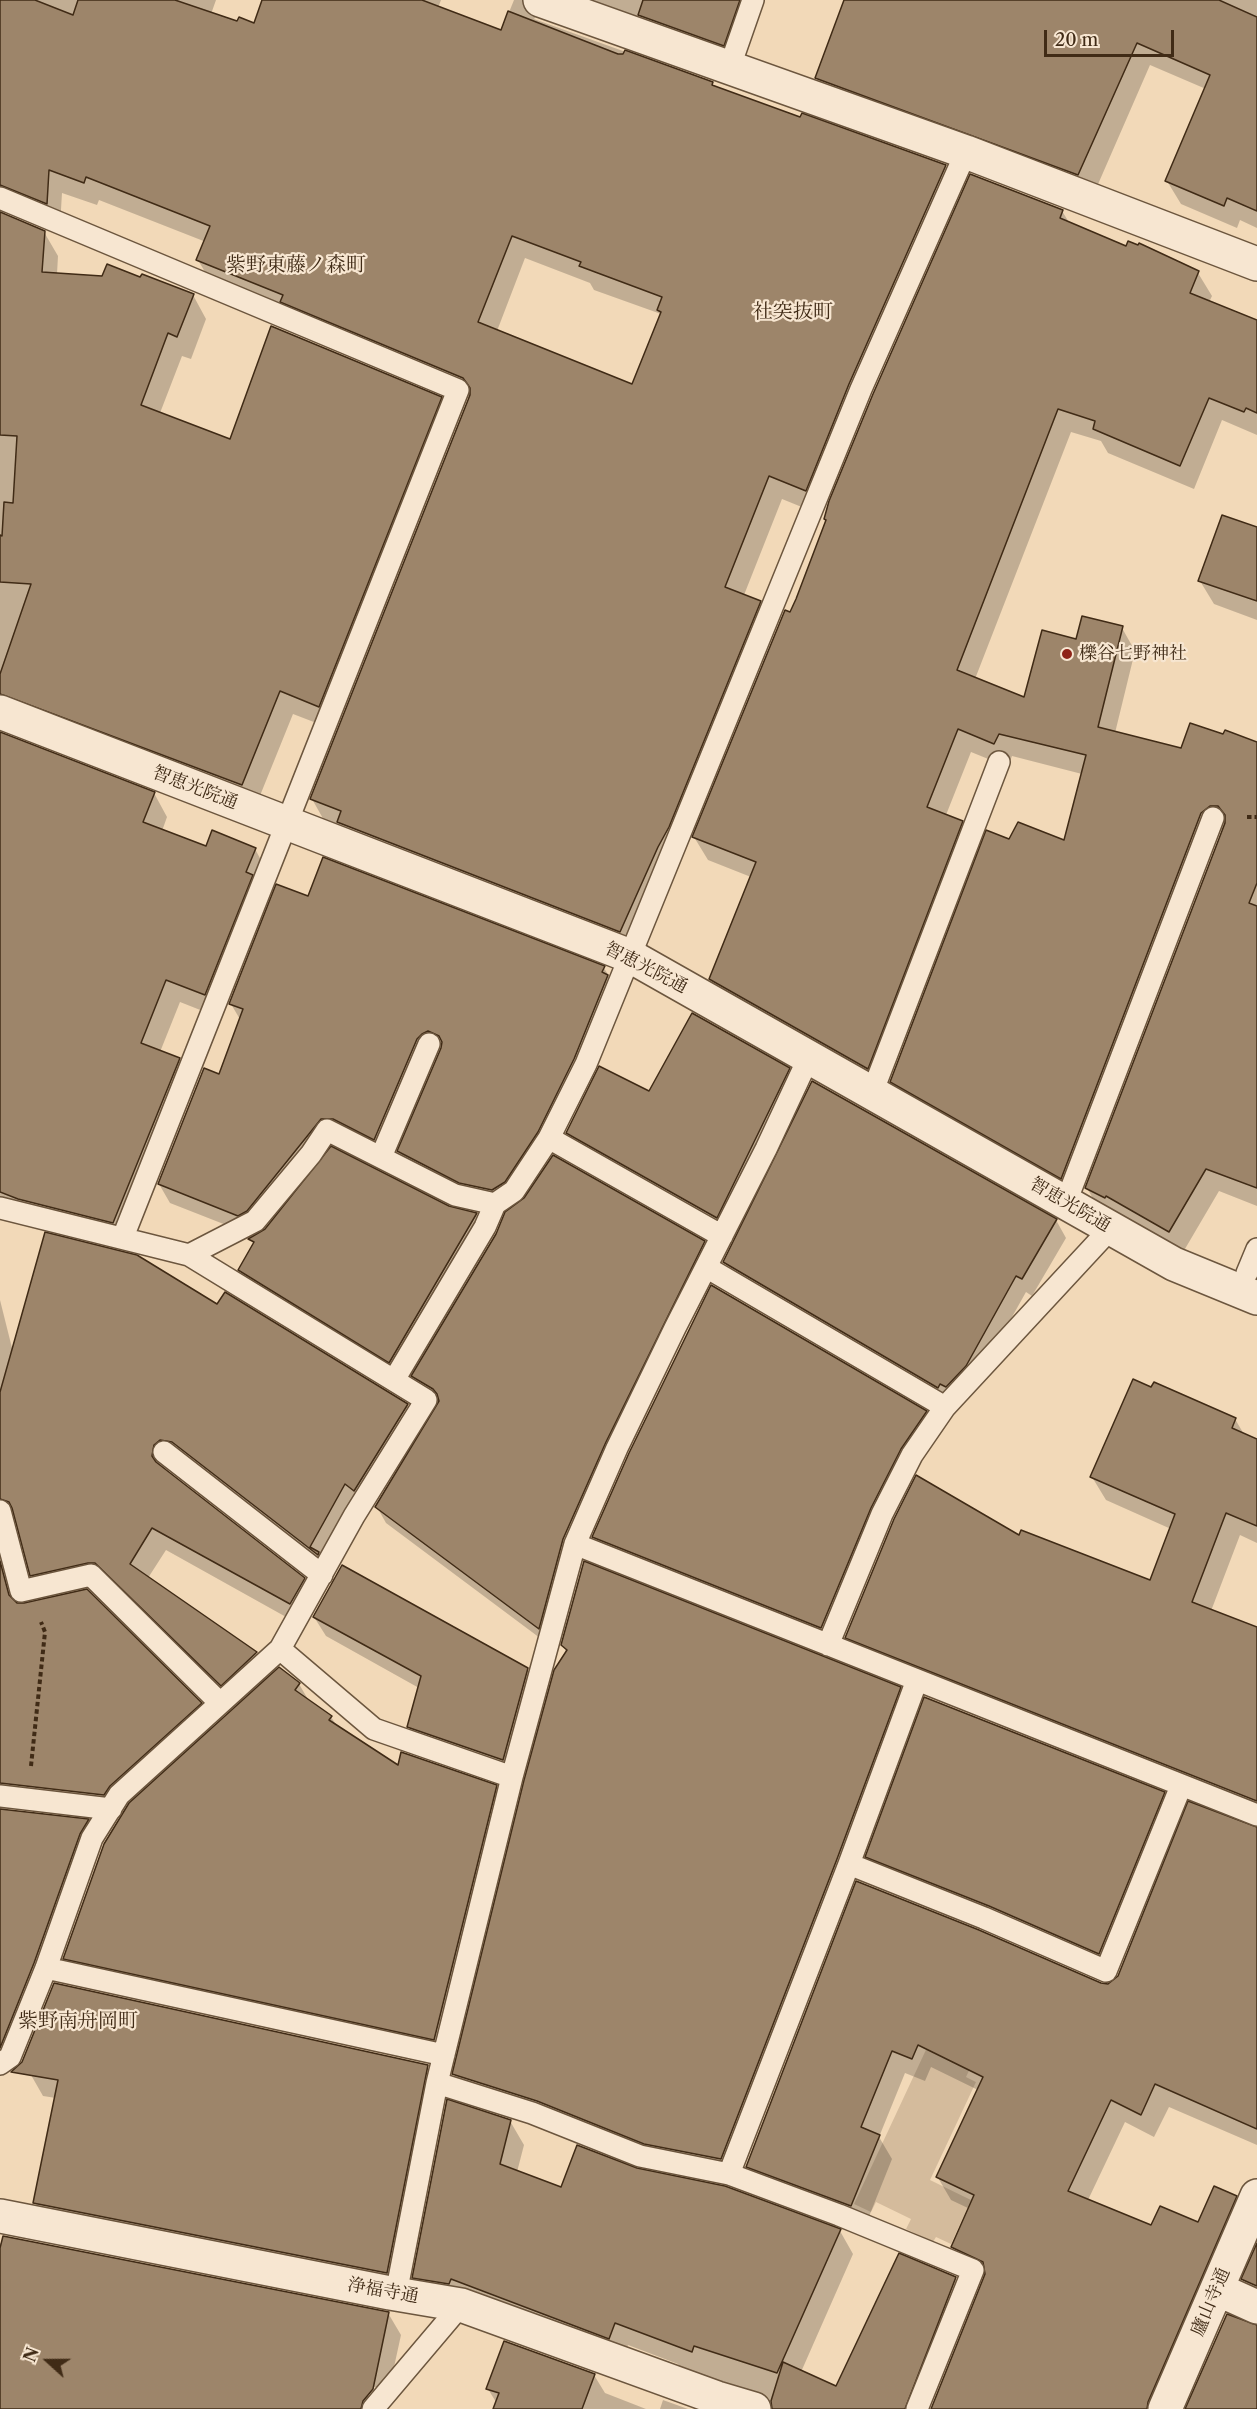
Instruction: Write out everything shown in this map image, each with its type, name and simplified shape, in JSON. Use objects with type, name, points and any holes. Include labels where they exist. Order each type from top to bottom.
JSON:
[{"type":"street","points":[[540,0],[966,152],[1257,264]]},
{"type":"street","name":"智恵光院通","points":[[0,712],[630,956],[1174,1264],[1252,1286]]},
{"type":"street","name":"廬山寺通","points":[[1165,2409],[1257,2196]]},
{"type":"street","name":"浄福寺通","points":[[0,2216],[460,2305],[717,2398],[754,2409]]},
{"type":"street","points":[[1217,2289],[1257,2307]]},
{"type":"lane","points":[[730,66],[753,0]]},
{"type":"lane","points":[[394,1380],[485,1227],[495,1204],[513,1191],[549,1138],[586,1064],[861,389],[966,152]]},
{"type":"lane","points":[[0,198],[458,390],[123,1238]]},
{"type":"lane","points":[[872,1093],[999,762]]},
{"type":"lane","points":[[1066,1203],[1213,818]]},
{"type":"lane","points":[[381,1157],[429,1044]]},
{"type":"lane","points":[[396,2294],[437,2083],[512,1777],[575,1544],[617,1448],[809,1057]]},
{"type":"lane","points":[[189,1255],[255,1221],[311,1155],[327,1130],[455,1195],[495,1204]]},
{"type":"lane","points":[[549,1138],[722,1236]]},
{"type":"lane","points":[[0,1208],[189,1255],[426,1400],[354,1516],[280,1649],[119,1795],[92,1838],[46,1968],[10,2056],[0,2064]]},
{"type":"lane","points":[[828,1645],[882,1514],[912,1455],[945,1407],[1111,1228]]},
{"type":"lane","points":[[1252,1286],[1257,1249]]},
{"type":"lane","points":[[706,1267],[945,1407]]},
{"type":"lane","points":[[164,1452],[322,1575]]},
{"type":"lane","points":[[0,1511],[21,1591],[92,1575],[220,1703]]},
{"type":"lane","points":[[575,1544],[1257,1815]]},
{"type":"lane","points":[[280,1649],[374,1729],[512,1777]]},
{"type":"lane","points":[[729,2174],[849,1864],[917,1680]]},
{"type":"lane","points":[[849,1864],[984,1918],[1106,1971],[1181,1786]]},
{"type":"lane","points":[[0,1796],[111,1809]]},
{"type":"lane","points":[[46,1968],[444,2055]]},
{"type":"lane","points":[[437,2083],[532,2113],[640,2156],[729,2174],[839,2215],[973,2270],[917,2409]]},
{"type":"lane","points":[[373,2409],[460,2305]]},
{"type":"path","points":[[28,1799],[45,1632],[29,1589]]},
{"type":"shaded area","points":[[938,2024],[982,2044],[966,2077],[976,2082],[930,2180],[971,2200],[951,2244],[936,2237],[933,2242],[906,2229],[911,2219],[876,2202],[871,2212],[854,2204]]},
{"type":"building","points":[[0,0],[35,0],[73,15],[78,0],[175,0],[237,21],[239,17],[254,23],[262,0],[422,0],[501,30],[508,11],[618,54],[623,54],[625,50],[800,117],[802,113],[946,165],[849,384],[806,491],[769,476],[725,587],[761,601],[669,827],[620,932],[337,822],[341,811],[310,799],[470,395],[470,388],[463,378],[280,302],[283,295],[196,260],[210,226],[86,177],[84,183],[49,170],[47,204],[0,185]],"holes":[[[512,236],[581,262],[579,266],[662,297],[657,310],[661,312],[632,384],[478,322]]]},
{"type":"building","points":[[643,0],[740,0],[724,46],[638,15]]},
{"type":"building","points":[[844,0],[1219,0],[1257,17],[1257,211],[1227,198],[1224,206],[1165,181],[1210,75],[1137,43],[1078,175],[815,78]]},
{"type":"building","points":[[970,174],[1063,210],[1060,218],[1126,246],[1128,241],[1138,245],[1139,243],[1199,271],[1190,293],[1257,320],[1257,413],[1246,408],[1244,412],[1209,398],[1180,466],[1093,429],[1095,421],[1058,409],[957,670],[1024,697],[1042,630],[1076,639],[1082,616],[1123,626],[1098,727],[1181,748],[1190,723],[1223,734],[1225,730],[1257,742],[1257,883],[1249,903],[1257,906],[1257,1188],[1206,1169],[1169,1232],[1106,1196],[1105,1198],[1085,1188],[1225,823],[1225,815],[1218,806],[1210,806],[1201,813],[1061,1179],[890,1082],[986,830],[1009,839],[1018,822],[1064,840],[1086,755],[999,734],[994,744],[958,729],[927,807],[963,821],[868,1069],[709,979],[756,862],[692,837],[785,610],[790,612],[796,599],[826,520],[824,519],[829,501],[873,394]]},
{"type":"building","points":[[0,212],[45,231],[42,272],[102,276],[107,264],[140,277],[142,274],[194,294],[177,337],[168,333],[141,405],[230,439],[271,326],[442,397],[319,707],[280,691],[242,785],[0,694],[0,674],[31,584],[0,582],[0,535],[2,536],[4,502],[13,503],[17,436],[0,435]]},
{"type":"building","points":[[1222,515],[1257,527],[1257,601],[1198,581]]},
{"type":"building","points":[[0,732],[155,792],[143,822],[206,846],[212,830],[256,848],[246,872],[253,875],[205,995],[166,980],[141,1043],[180,1058],[113,1223],[18,1199],[0,1192]]},
{"type":"building","points":[[323,857],[605,966],[602,972],[608,975],[574,1059],[538,1132],[505,1182],[492,1190],[459,1183],[397,1151],[441,1048],[442,1042],[439,1036],[428,1031],[417,1039],[374,1140],[333,1119],[321,1119],[247,1211],[238,1216],[158,1184],[204,1068],[219,1074],[243,1009],[229,1004],[276,884],[308,896]]},
{"type":"building","points":[[692,1013],[790,1068],[717,1218],[566,1133],[599,1066],[649,1091]]},
{"type":"building","points":[[812,1081],[1057,1219],[1022,1279],[1016,1276],[966,1366],[946,1387],[940,1384],[938,1388],[723,1262]]},
{"type":"building","points":[[331,1146],[449,1206],[477,1213],[389,1363],[238,1270],[254,1242],[248,1239],[265,1229]]},
{"type":"building","points":[[553,1155],[705,1241],[606,1442],[563,1539],[539,1629],[375,1507],[439,1401],[433,1389],[411,1376],[496,1234],[505,1212],[524,1198]]},
{"type":"building","points":[[45,1232],[137,1255],[217,1304],[225,1292],[408,1404],[354,1491],[345,1484],[310,1547],[319,1552],[318,1555],[172,1442],[160,1440],[154,1445],[152,1456],[156,1462],[305,1578],[290,1604],[152,1528],[130,1564],[257,1652],[221,1686],[95,1563],[30,1576],[12,1508],[9,1502],[0,1499],[0,1392]]},
{"type":"building","points":[[711,1285],[927,1411],[901,1449],[871,1508],[821,1628],[592,1537],[629,1453]]},
{"type":"building","points":[[1133,1379],[1151,1387],[1154,1382],[1236,1418],[1232,1428],[1257,1439],[1257,1526],[1226,1513],[1192,1602],[1257,1627],[1257,1801],[845,1638],[894,1519],[916,1475],[1019,1535],[1021,1530],[1150,1580],[1175,1514],[1090,1477]]},
{"type":"building","points":[[0,1561],[9,1595],[17,1603],[87,1589],[202,1703],[110,1786],[104,1795],[0,1783]]},
{"type":"building","points":[[584,1561],[901,1687],[721,2159],[644,2144],[537,2101],[452,2074],[524,1780],[554,1670],[567,1650],[561,1645]]},
{"type":"building","points":[[342,1565],[528,1668],[503,1760],[407,1727],[421,1676],[313,1617]]},
{"type":"building","points":[[279,1667],[300,1683],[295,1690],[332,1716],[329,1720],[398,1765],[401,1752],[497,1785],[434,2040],[63,1959],[104,1844],[129,1803]]},
{"type":"building","points":[[924,1697],[1165,1792],[1099,1954],[989,1906],[865,1857]]},
{"type":"building","points":[[1188,1801],[1257,1827],[1257,2129],[1155,2084],[1141,2115],[1111,2100],[1068,2191],[1151,2225],[1160,2206],[1198,2222],[1214,2186],[1237,2196],[1148,2402],[1147,2409],[931,2409],[985,2274],[983,2262],[951,2247],[974,2195],[936,2177],[983,2077],[918,2045],[912,2059],[892,2051],[861,2127],[880,2135],[851,2206],[746,2167],[856,1881],[1108,1984],[1118,1976]]},
{"type":"building","points":[[0,1809],[89,1819],[80,1834],[34,1963],[0,2048]]},
{"type":"building","points":[[54,1983],[428,2065],[387,2273],[33,2203],[58,2080],[11,2072],[22,2062]]},
{"type":"building","points":[[447,2099],[511,2120],[500,2164],[561,2187],[577,2145],[637,2168],[725,2186],[841,2229],[777,2373],[694,2346],[692,2352],[615,2323],[609,2339],[451,2279],[449,2284],[412,2278]]},
{"type":"building","points":[[3,2236],[389,2312],[373,2389],[363,2401],[361,2409],[0,2409],[0,2248]]},
{"type":"building","points":[[1257,2243],[1257,2286],[1241,2279]]},
{"type":"building","points":[[899,2253],[956,2277],[905,2409],[772,2409],[771,2401],[783,2362],[836,2386]]},
{"type":"building","points":[[1227,2314],[1257,2325],[1257,2409],[1185,2409]]},
{"type":"building","points":[[504,2341],[595,2374],[582,2409],[493,2409],[499,2393],[486,2389]]},
{"type":"place","name":"櫟谷七野神社","points":[[1067,654]]},
{"type":"district","name":"紫野東藤ノ森町","points":[[296,265]]},
{"type":"district","name":"社突抜町","points":[[793,312]]},
{"type":"district","name":"紫野南舟岡町","points":[[78,2021]]}]
